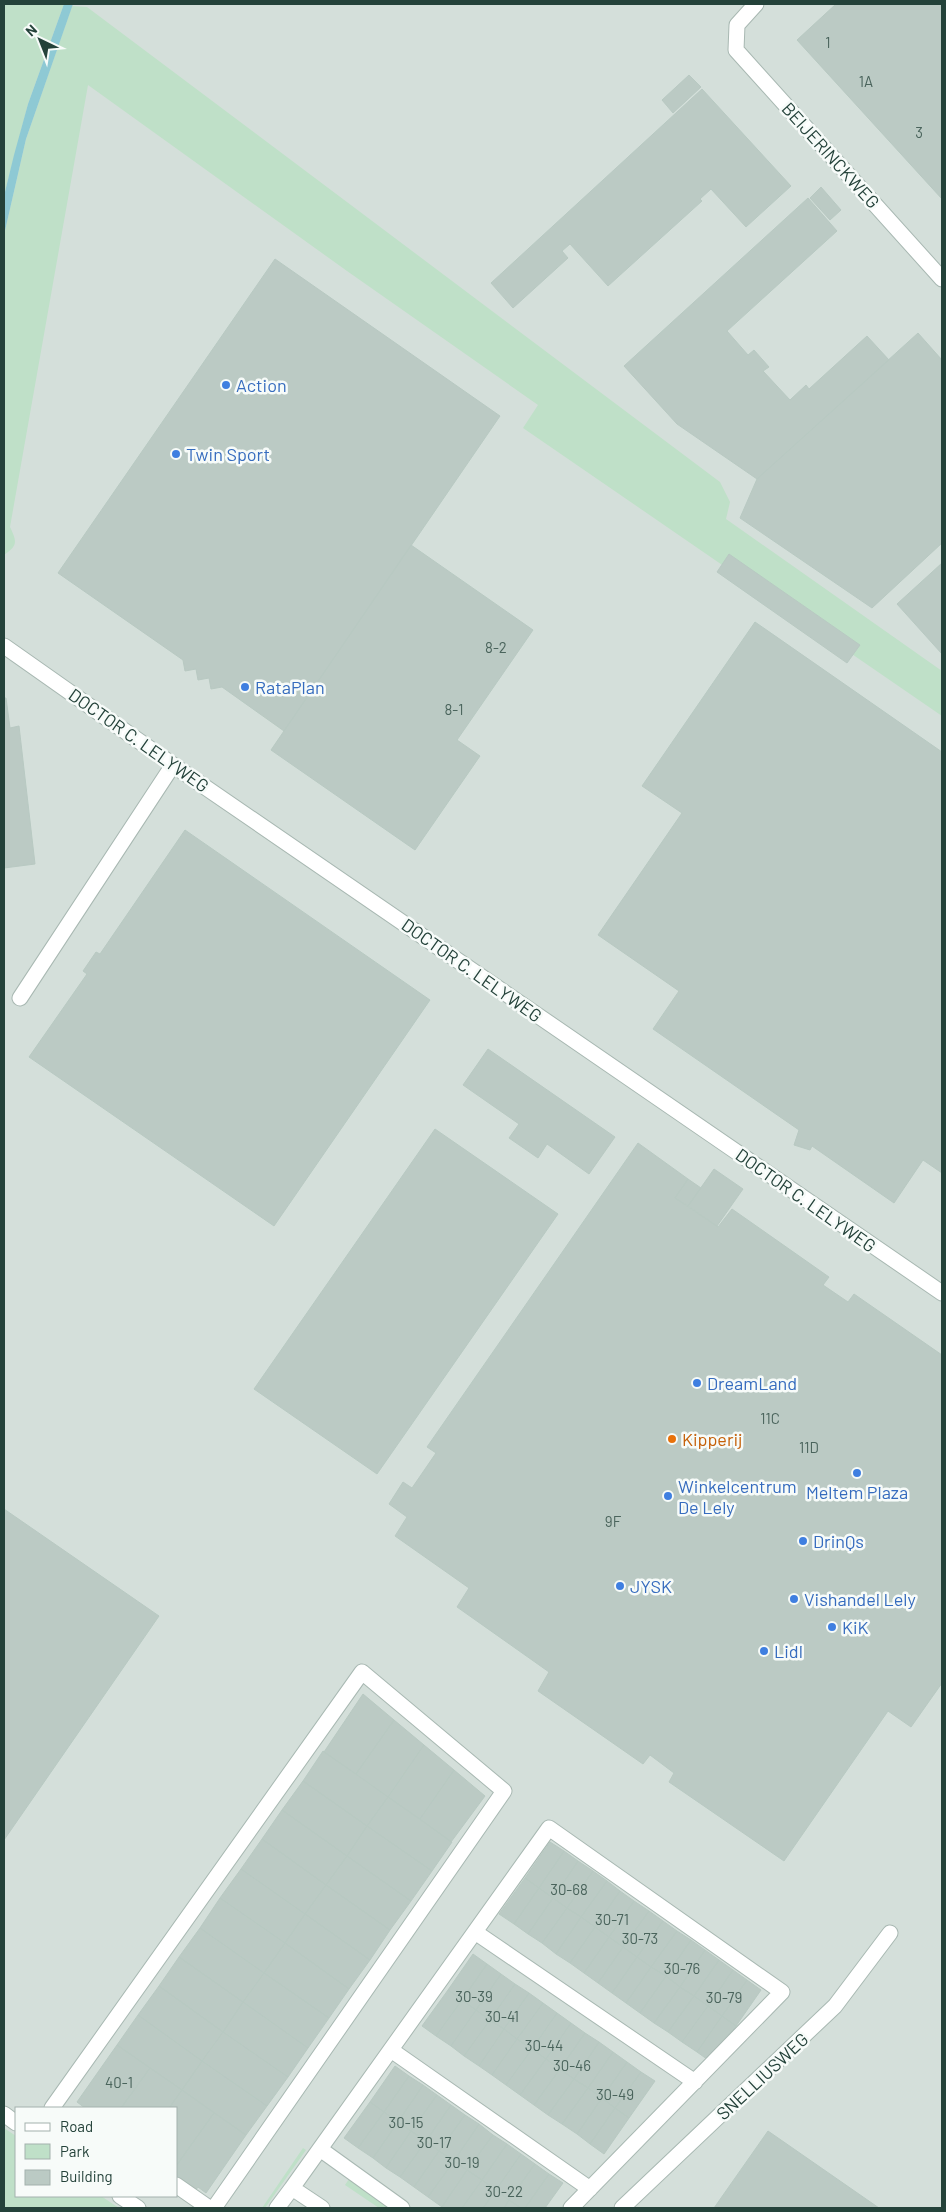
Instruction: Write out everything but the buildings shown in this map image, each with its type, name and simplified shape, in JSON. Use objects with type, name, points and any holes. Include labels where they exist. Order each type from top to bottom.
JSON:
[{"type":"street","name":"BEIJERINCKWEG","points":[[756,4],[737,26],[736,50],[942,279]]},
{"type":"street","name":"DOCTOR C. LELYWEG","points":[[4,646],[173,765],[942,1293]]},
{"type":"street","points":[[20,998],[173,765]]},
{"type":"street","points":[[60,2105],[362,1672],[504,1790],[214,2208]]},
{"type":"street","points":[[277,2208],[549,1828],[782,1992],[571,2208]]},
{"type":"street","points":[[475,1932],[695,2082]]},
{"type":"street","name":"SNELLIUSWEG","points":[[622,2208],[835,2006],[890,1933]]},
{"type":"street","points":[[390,2050],[590,2189]]},
{"type":"street","points":[[4,2114],[15,2122]]},
{"type":"street","points":[[320,2149],[402,2208]]},
{"type":"street","points":[[178,2186],[209,2208]]},
{"type":"street","points":[[292,2188],[322,2208]]},
{"type":"street","points":[[122,2197],[138,2208]]},
{"type":"shaded area","points":[[4,4],[942,4],[942,2208],[4,2208]]},
{"type":"green space","points":[[4,4],[64,4],[28,104],[4,196]]},
{"type":"green space","points":[[72,6],[87,7],[720,482],[730,502],[726,519],[942,671],[942,716],[523,428],[538,405],[88,85],[10,527],[15,543],[12,549],[4,555],[4,235],[26,139]]},
{"type":"green space","points":[[4,2128],[15,2135],[15,2197],[102,2197],[119,2208],[4,2208]]},
{"type":"green space","points":[[303,2148],[306,2150],[265,2208],[262,2208]]},
{"type":"green space","points":[[349,2179],[391,2208],[379,2208],[345,2185]]},
{"type":"water","points":[[64,4],[73,4],[26,139],[4,235],[4,196],[14,155],[28,104]]},
{"type":"place","name":"Action","points":[[226,385]]},
{"type":"place","name":"Twin Sport","points":[[176,454]]},
{"type":"place","name":"RataPlan","points":[[245,687]]},
{"type":"place","name":"DreamLand","points":[[697,1383]]},
{"type":"place","name":"Kipperij","points":[[672,1439]]},
{"type":"place","name":"Meltem Plaza","points":[[857,1473]]},
{"type":"place","name":"Winkelcentrum De Lely","points":[[668,1496]]},
{"type":"place","name":"DrinQs","points":[[803,1541]]},
{"type":"place","name":"JYSK","points":[[620,1586]]},
{"type":"place","name":"Vishandel Lely","points":[[794,1599]]},
{"type":"place","name":"KiK","points":[[832,1627]]},
{"type":"place","name":"Lidl","points":[[764,1651]]}]
